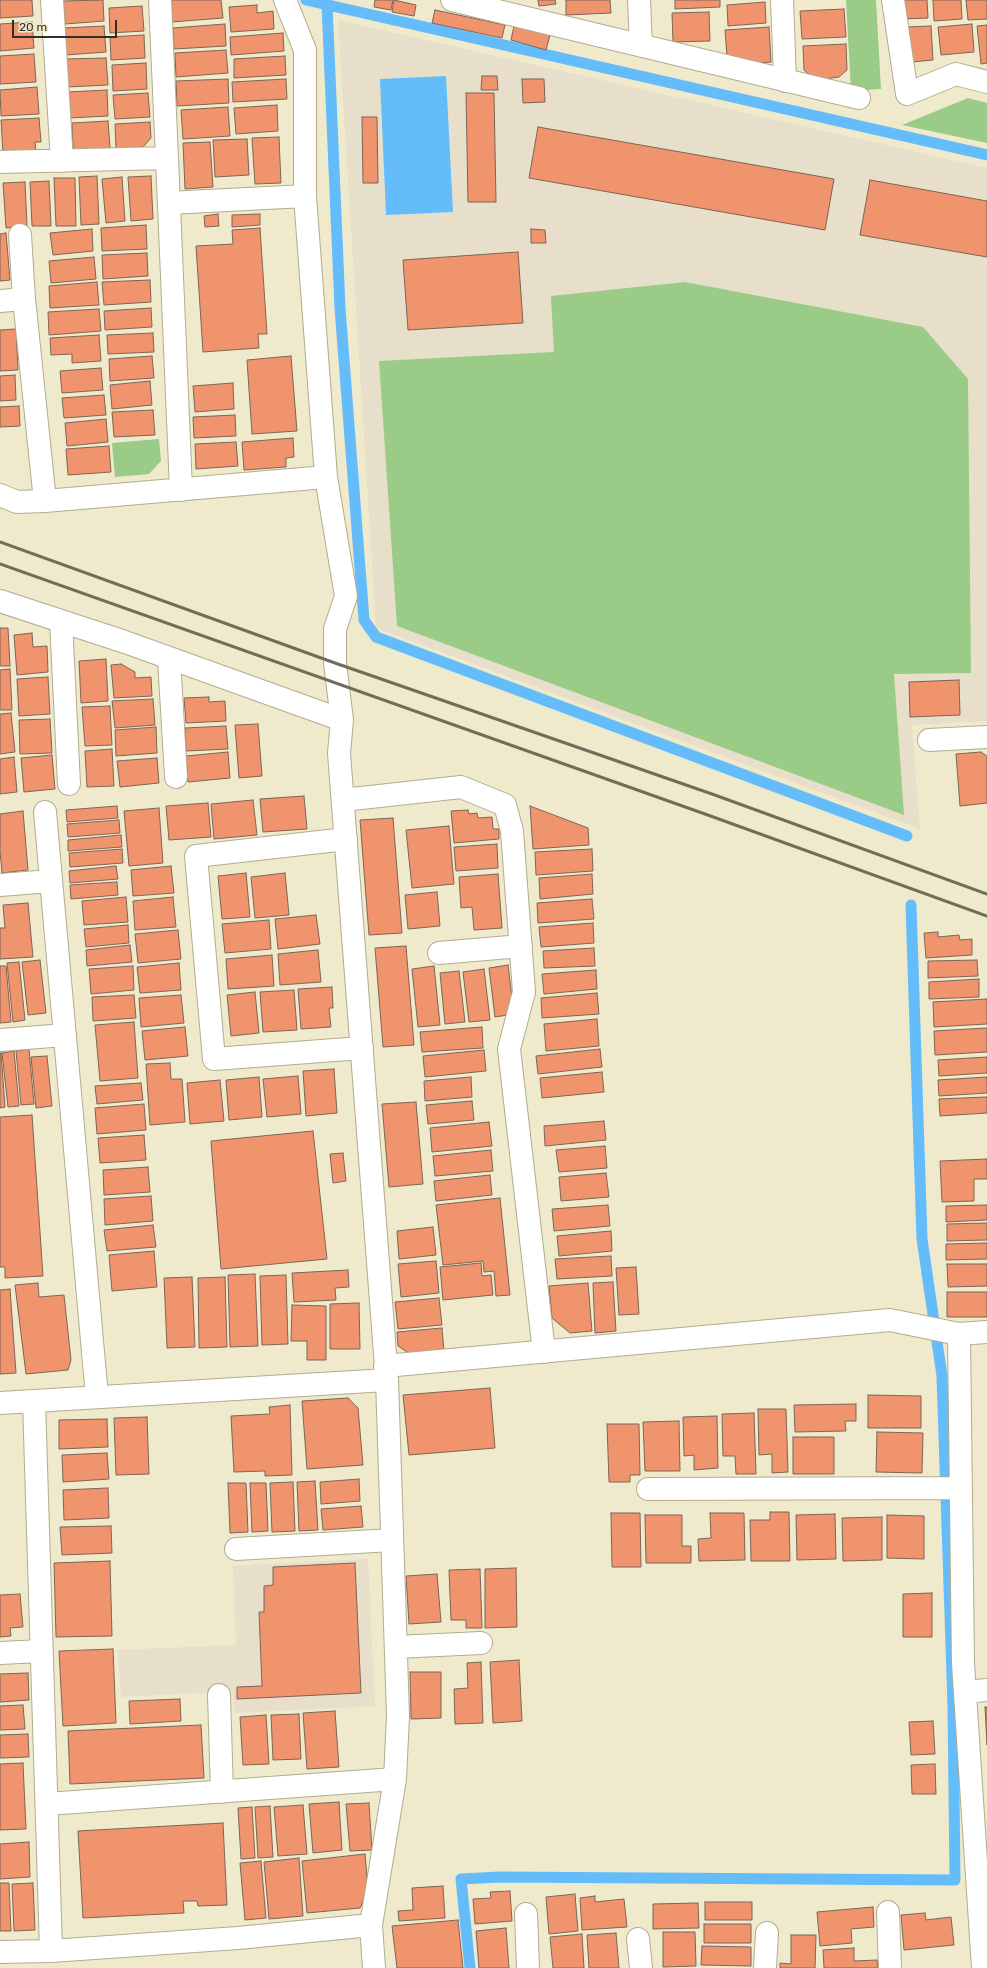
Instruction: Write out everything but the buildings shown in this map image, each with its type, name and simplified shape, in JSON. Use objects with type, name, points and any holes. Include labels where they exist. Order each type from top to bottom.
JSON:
[{"type":"street","points":[[52,0],[62,161]]},
{"type":"street","points":[[160,0],[181,490]]},
{"type":"street","points":[[452,0],[487,4],[641,46],[859,98]]},
{"type":"street","points":[[639,0],[641,46]]},
{"type":"street","points":[[782,0],[785,81]]},
{"type":"street","points":[[893,0],[907,94],[956,74],[987,82]]},
{"type":"street","points":[[287,4],[306,50],[305,196],[326,477],[346,596],[335,630],[335,663],[342,720],[339,753],[386,1373],[398,1716],[395,1779],[372,1925],[374,1968]]},
{"type":"street","points":[[0,162],[167,158]]},
{"type":"street","points":[[169,203],[305,196]]},
{"type":"street","points":[[20,235],[24,299],[45,501]]},
{"type":"street","points":[[0,301],[24,299]]},
{"type":"street","points":[[0,495],[17,502],[45,501],[326,477]]},
{"type":"street","points":[[0,601],[342,720]]},
{"type":"street","points":[[61,622],[69,784]]},
{"type":"street","points":[[169,659],[176,777]]},
{"type":"street","points":[[929,740],[987,737]]},
{"type":"street","points":[[343,800],[460,787],[505,805],[512,831],[524,992],[509,1049],[544,1352]]},
{"type":"street","points":[[45,812],[97,1398]]},
{"type":"street","points":[[346,839],[196,856],[214,1059],[362,1048]]},
{"type":"street","points":[[0,885],[51,881]]},
{"type":"street","points":[[439,953],[521,946]]},
{"type":"street","points":[[0,1040],[65,1035]]},
{"type":"street","points":[[0,1403],[97,1398],[386,1373],[544,1352],[890,1320],[951,1332],[987,1332]]},
{"type":"street","points":[[951,1332],[950,1488],[965,1692],[981,1837],[983,1968]]},
{"type":"street","points":[[34,1401],[51,1951]]},
{"type":"street","points":[[648,1489],[950,1488]]},
{"type":"street","points":[[236,1549],[392,1540]]},
{"type":"street","points":[[396,1647],[480,1643]]},
{"type":"street","points":[[0,1652],[41,1651]]},
{"type":"street","points":[[965,1692],[987,1690]]},
{"type":"street","points":[[219,1695],[222,1792]]},
{"type":"street","points":[[47,1804],[395,1779]]},
{"type":"street","points":[[888,1912],[890,1968]]},
{"type":"street","points":[[526,1914],[528,1968]]},
{"type":"street","points":[[0,1952],[51,1951],[238,1938],[372,1925]]},
{"type":"street","points":[[765,1968],[767,1933]]},
{"type":"street","points":[[638,1939],[641,1968]]},
{"type":"shaded area","points":[[338,20],[987,168],[987,721],[912,725],[920,829],[376,628]]},
{"type":"shaded area","points":[[368,1559],[375,1706],[234,1713],[233,1691],[121,1697],[118,1650],[236,1645],[233,1566]]},
{"type":"green space","points":[[846,0],[876,0],[881,89],[851,91]]},
{"type":"green space","points":[[968,98],[987,103],[987,143],[902,125]]},
{"type":"green space","points":[[685,282],[923,327],[968,379],[971,673],[894,674],[904,815],[397,626],[379,361],[554,352],[551,296]]},
{"type":"green space","points":[[159,439],[161,461],[149,474],[115,477],[112,443]]},
{"type":"water","points":[[446,76],[453,212],[386,215],[380,79]]},
{"type":"waterway","points":[[306,0],[987,155]]},
{"type":"waterway","points":[[327,5],[340,308],[364,620],[376,637],[907,836]]},
{"type":"waterway","points":[[470,1968],[461,1879],[500,1877],[955,1880],[953,1705],[942,1376],[922,1239],[911,905]]},
{"type":"railway","points":[[0,542],[335,663],[712,794],[987,894]]},
{"type":"railway","points":[[0,564],[705,814],[987,916]]}]
